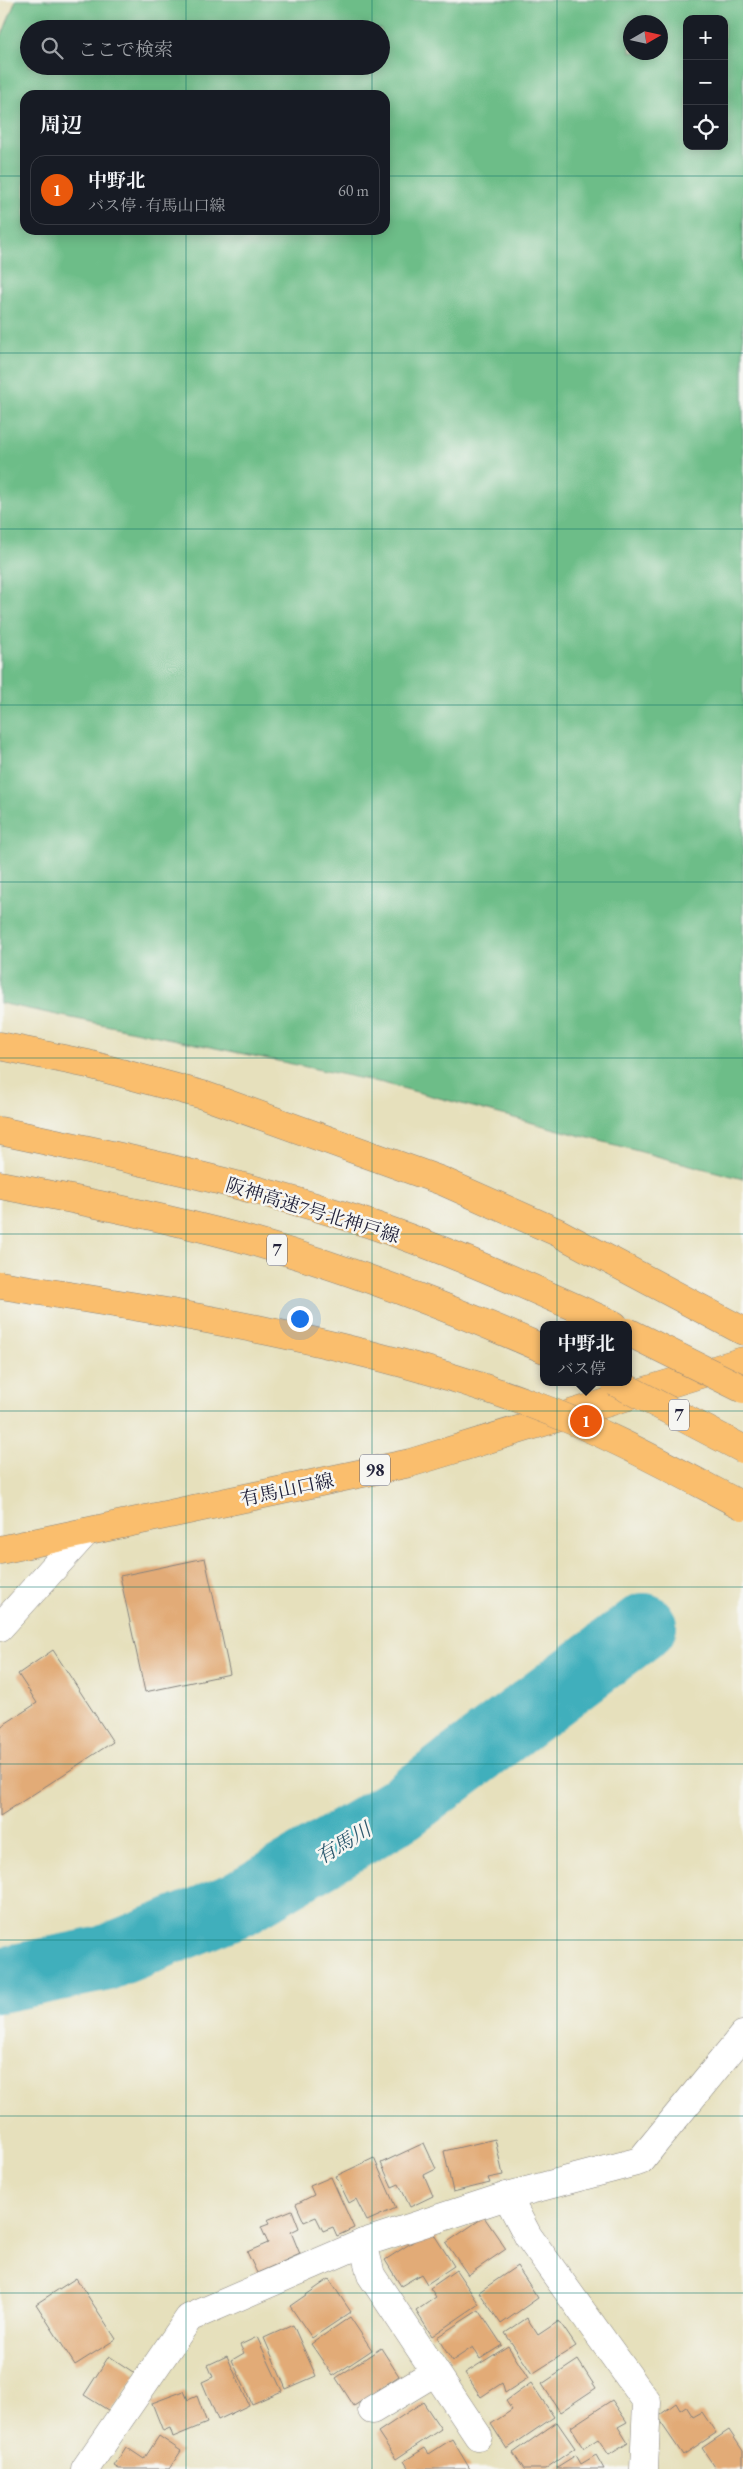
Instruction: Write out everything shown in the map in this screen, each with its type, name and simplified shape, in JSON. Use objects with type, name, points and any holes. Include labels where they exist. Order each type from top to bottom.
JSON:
[{"type":"main road","points":[[0,1046],[88,1064],[203,1095],[442,1181],[557,1232],[743,1331]]},
{"type":"main road","name":"阪神高速7号北神戸線","points":[[0,1131],[111,1154],[238,1186],[370,1224],[488,1269],[605,1321]]},
{"type":"main road","name":"7","points":[[0,1185],[112,1207],[238,1237],[362,1277],[478,1320],[540,1347]]},
{"type":"main road","points":[[0,1285],[151,1308],[282,1333],[416,1366],[532,1405],[652,1458],[743,1506]]},
{"type":"main road","points":[[632,1334],[743,1389]]},
{"type":"main road","name":"有馬山口線","points":[[0,1550],[410,1463],[743,1361]]},
{"type":"main road","name":"7","points":[[623,1386],[743,1449]]},
{"type":"street","points":[[0,1627],[86,1532]]},
{"type":"street","points":[[85,2469],[190,2318],[363,2242],[507,2196],[640,2161],[743,2035]]},
{"type":"street","points":[[507,2196],[528,2236],[647,2402],[644,2469]]},
{"type":"street","points":[[363,2242],[371,2275],[478,2436]]},
{"type":"street","points":[[372,2410],[435,2372]]},
{"type":"green space","points":[[16,0],[743,0],[743,1179],[383,1083],[0,1003],[0,40]]},
{"type":"building","points":[[205,1558],[230,1674],[145,1692],[120,1576]]},
{"type":"building","points":[[53,1650],[113,1742],[0,1816],[0,1727],[37,1703],[18,1674]]},
{"type":"building","points":[[495,2139],[503,2175],[488,2178],[490,2183],[453,2192],[444,2151]]},
{"type":"building","points":[[424,2143],[436,2169],[424,2175],[433,2196],[410,2207],[399,2184],[392,2187],[381,2163]]},
{"type":"building","points":[[374,2158],[396,2208],[367,2221],[356,2199],[349,2203],[336,2176]]},
{"type":"building","points":[[331,2177],[354,2228],[337,2236],[333,2227],[323,2231],[316,2217],[304,2222],[296,2204],[314,2195],[310,2186]]},
{"type":"building","points":[[292,2210],[299,2228],[291,2232],[300,2254],[257,2273],[247,2252],[268,2243],[261,2227],[269,2224],[267,2220]]},
{"type":"building","points":[[484,2217],[506,2249],[468,2275],[446,2243]]},
{"type":"building","points":[[431,2230],[454,2266],[427,2284],[421,2274],[401,2286],[385,2260]]},
{"type":"building","points":[[517,2266],[538,2298],[501,2324],[479,2292]]},
{"type":"building","points":[[456,2270],[479,2304],[432,2336],[416,2311],[436,2297],[430,2288]]},
{"type":"building","points":[[76,2278],[116,2339],[75,2365],[36,2304]]},
{"type":"building","points":[[329,2279],[351,2312],[312,2338],[290,2306]]},
{"type":"building","points":[[479,2310],[502,2345],[480,2359],[473,2347],[452,2361],[437,2337]]},
{"type":"building","points":[[350,2317],[372,2350],[333,2376],[311,2344]]},
{"type":"building","points":[[527,2318],[538,2335],[559,2321],[576,2346],[532,2374],[505,2333]]},
{"type":"building","points":[[293,2325],[316,2376],[286,2389],[264,2338]]},
{"type":"building","points":[[257,2337],[282,2391],[252,2404],[232,2360],[244,2353],[240,2345]]},
{"type":"building","points":[[508,2346],[528,2378],[505,2393],[502,2383],[481,2397],[465,2373]]},
{"type":"building","points":[[381,2348],[399,2376],[354,2406],[336,2378]]},
{"type":"building","points":[[109,2356],[136,2374],[111,2412],[84,2395]]},
{"type":"building","points":[[227,2356],[249,2405],[218,2420],[202,2382],[213,2377],[208,2365]]},
{"type":"building","points":[[578,2360],[596,2388],[560,2412],[542,2384]]},
{"type":"building","points":[[531,2383],[554,2417],[507,2449],[491,2424],[512,2410],[506,2401]]},
{"type":"building","points":[[184,2391],[188,2400],[197,2396],[207,2423],[173,2437],[170,2428],[163,2431],[152,2403]]},
{"type":"building","points":[[612,2400],[627,2422],[618,2427],[628,2443],[609,2455],[598,2439],[584,2448],[571,2427]]},
{"type":"building","points":[[423,2402],[441,2429],[396,2459],[378,2432]]},
{"type":"building","points":[[676,2403],[680,2410],[686,2406],[693,2417],[702,2412],[716,2433],[683,2455],[657,2417]]},
{"type":"building","points":[[557,2422],[575,2448],[545,2469],[524,2469],[513,2453]]},
{"type":"building","points":[[729,2430],[743,2451],[743,2469],[716,2469],[702,2448]]},
{"type":"building","points":[[159,2436],[181,2451],[169,2469],[119,2469],[114,2466],[126,2447],[144,2459]]},
{"type":"building","points":[[452,2439],[470,2469],[409,2469],[404,2461],[425,2448],[429,2454]]},
{"type":"building","points":[[576,2455],[581,2464],[596,2455],[604,2469],[558,2469],[557,2467]]},
{"type":"waterway","name":"有馬川","points":[[0,1980],[103,1959],[239,1904],[402,1808],[644,1626]]},
{"type":"place","name":"中野北","points":[[586,1421]]}]
